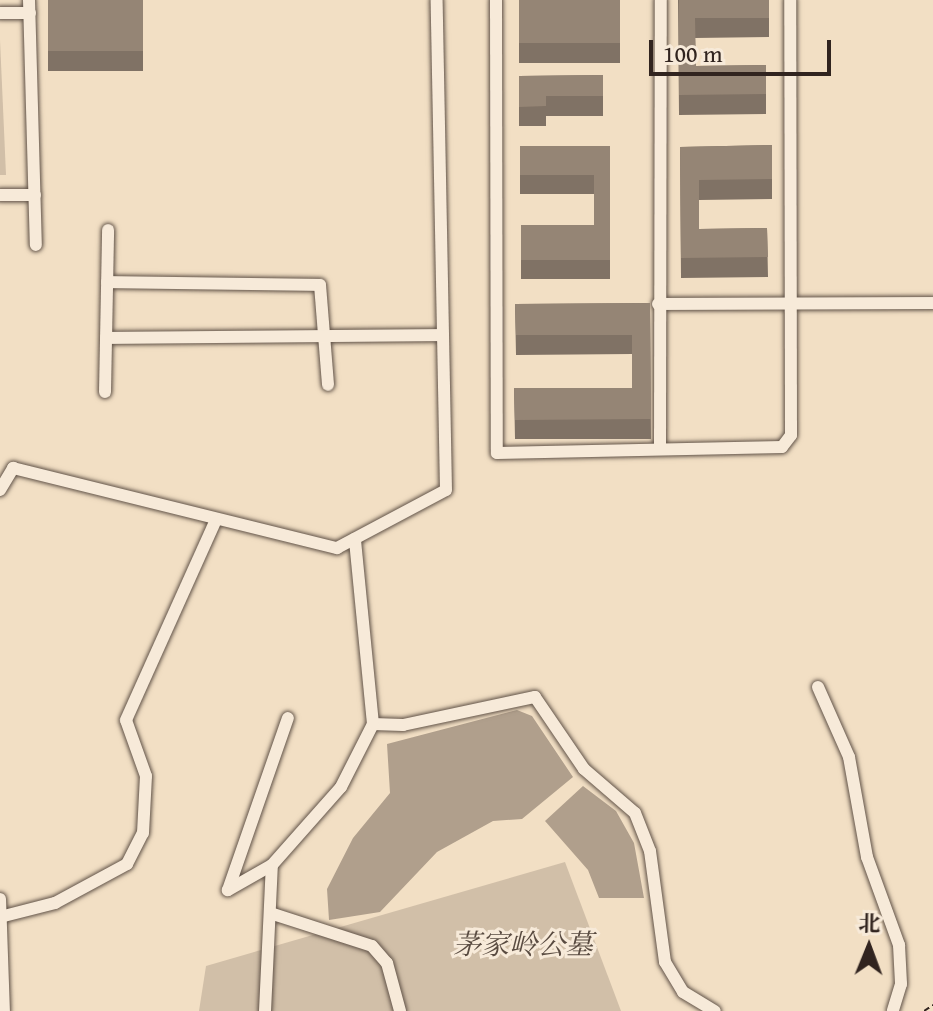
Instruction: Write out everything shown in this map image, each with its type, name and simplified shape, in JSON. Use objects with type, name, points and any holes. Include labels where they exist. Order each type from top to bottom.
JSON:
[{"type":"street","points":[[0,490],[13,468],[337,548],[446,490],[437,0]]},
{"type":"street","points":[[496,0],[497,453],[782,447],[791,435],[790,0]]},
{"type":"street","points":[[660,449],[661,0]]},
{"type":"street","points":[[0,13],[30,6],[36,245]]},
{"type":"street","points":[[0,195],[35,195]]},
{"type":"street","points":[[105,392],[108,230]]},
{"type":"street","points":[[107,282],[320,285],[321,336],[328,385]]},
{"type":"street","points":[[658,304],[933,303]]},
{"type":"street","points":[[106,338],[443,335]]},
{"type":"street","points":[[4,916],[55,903],[127,864],[143,833],[146,776],[126,720],[216,520]]},
{"type":"street","points":[[288,718],[228,890],[272,865],[341,787],[373,724],[355,539]]},
{"type":"street","points":[[818,687],[849,757],[867,857],[899,945],[901,984],[893,1011]]},
{"type":"street","points":[[373,724],[403,725],[535,697],[584,769],[635,813],[650,851],[665,962],[683,992],[715,1011]]},
{"type":"street","points":[[265,1011],[272,865]]},
{"type":"street","points":[[0,899],[4,916],[4,1011]]},
{"type":"street","points":[[270,913],[372,946],[387,963],[400,1011]]},
{"type":"path","points":[[924,1011],[933,1005]]},
{"type":"green space","points":[[0,40],[6,175],[0,175]]},
{"type":"green space","name":"茅家岭公墓","points":[[565,862],[621,1011],[199,1011],[206,966]]},
{"type":"shaded area","points":[[517,710],[532,716],[573,777],[522,819],[493,821],[437,852],[380,912],[329,920],[327,889],[353,838],[390,793],[387,744]]},
{"type":"shaded area","points":[[583,786],[616,811],[634,843],[644,898],[599,898],[588,870],[545,821]]},
{"type":"building","points":[[48,0],[143,0],[143,51],[48,51]]},
{"type":"building","points":[[519,0],[620,0],[620,43],[519,43]]},
{"type":"building","points":[[679,0],[769,0],[769,18],[695,18],[696,66],[766,65],[766,94],[679,95]]},
{"type":"building","points":[[603,75],[603,96],[546,96],[546,106],[519,107],[519,76]]},
{"type":"building","points":[[772,145],[772,179],[699,180],[699,229],[767,228],[768,257],[681,258],[680,147]]},
{"type":"building","points":[[520,146],[610,146],[610,260],[521,260],[521,225],[594,225],[594,175],[520,175]]},
{"type":"building","points":[[650,303],[651,419],[515,420],[514,388],[632,388],[632,335],[516,335],[515,304]]}]
